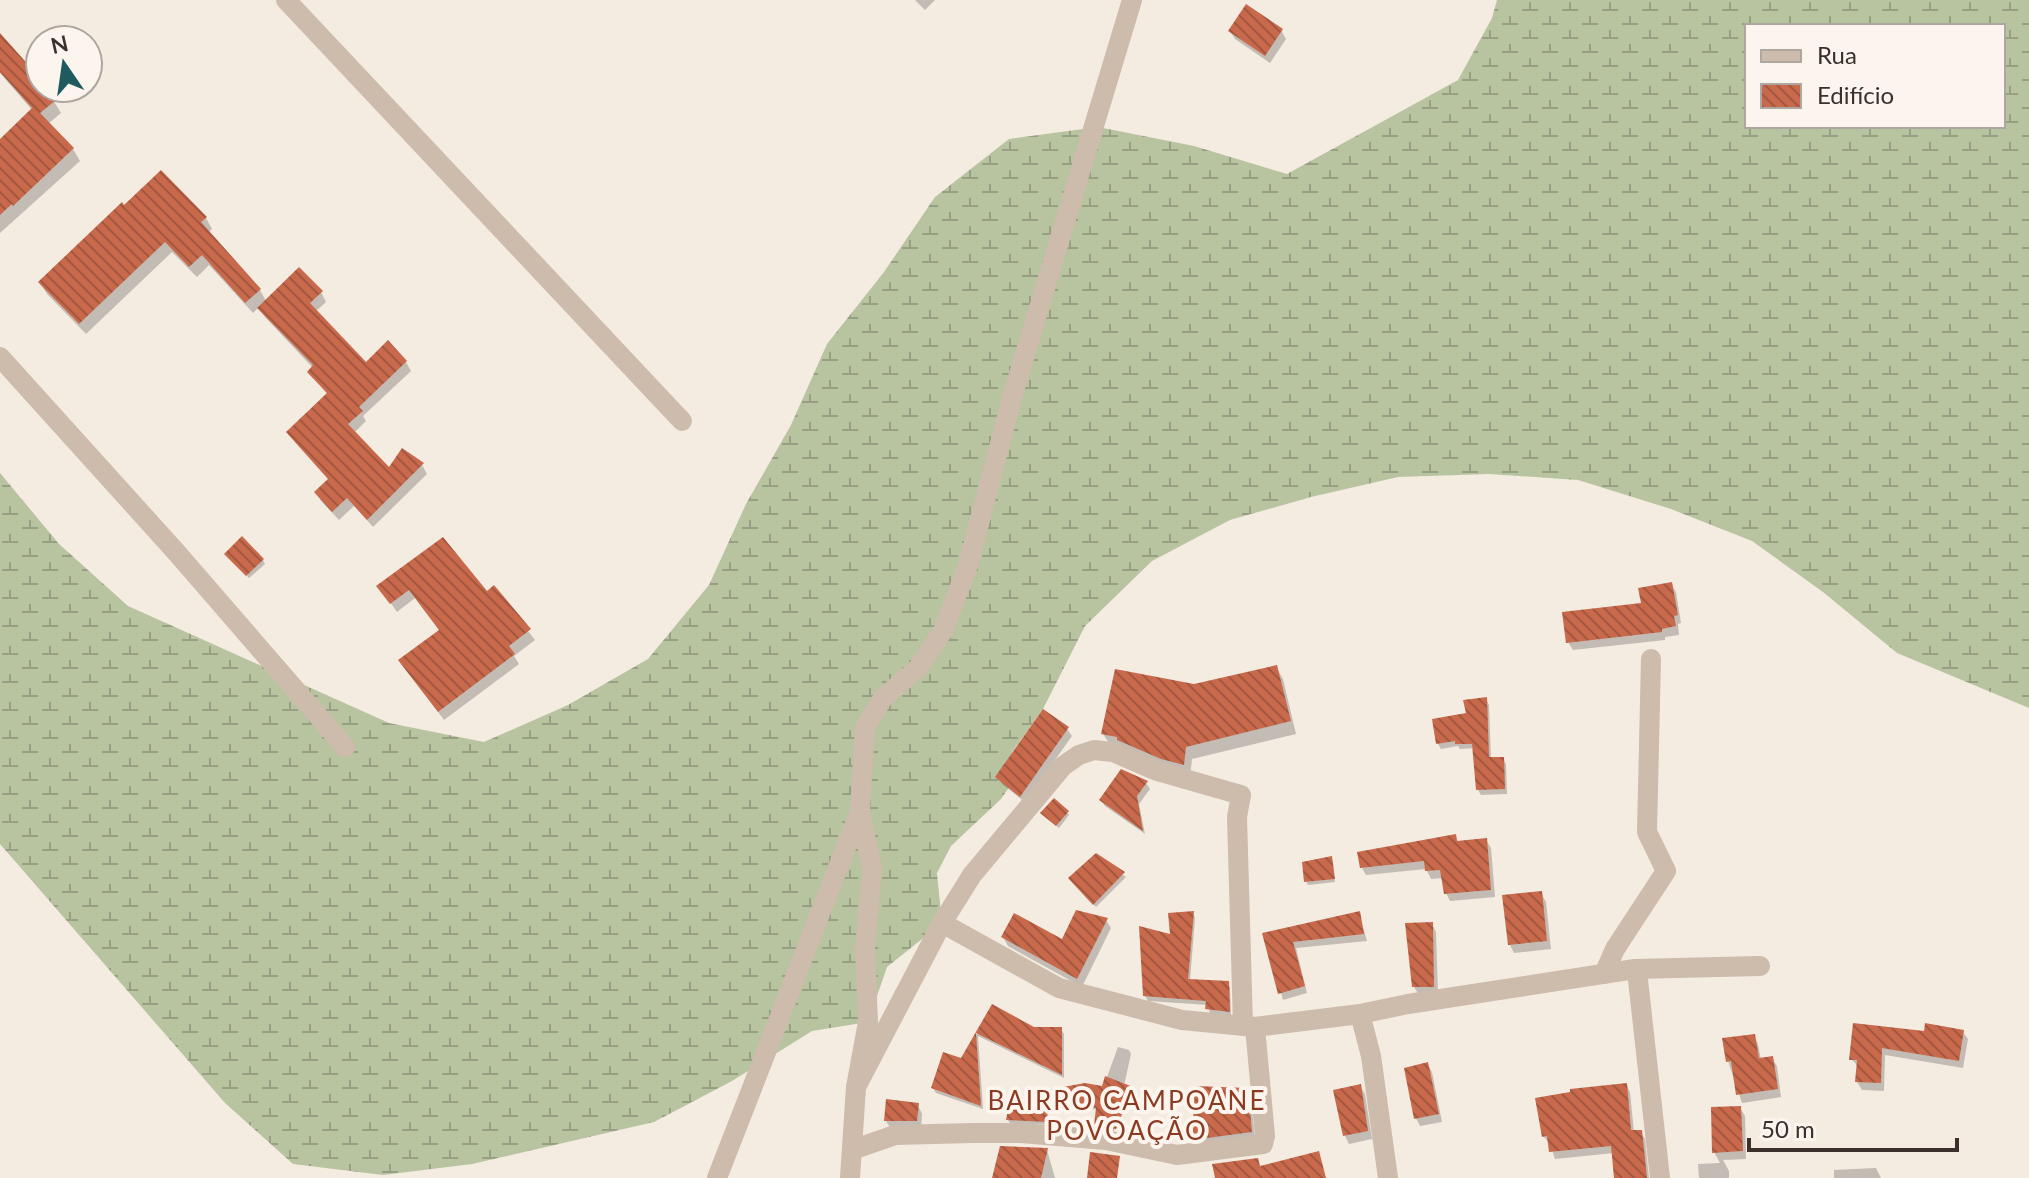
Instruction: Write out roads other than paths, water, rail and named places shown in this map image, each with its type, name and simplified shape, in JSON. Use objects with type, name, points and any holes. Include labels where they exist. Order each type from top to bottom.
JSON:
[{"type":"street","points":[[286,0],[682,421]]},
{"type":"street","points":[[850,1178],[856,1087],[868,1022],[865,949],[872,868],[860,811],[865,727],[883,698],[918,668],[943,631],[968,565],[1013,394],[1132,0]]},
{"type":"street","points":[[0,357],[177,553],[345,747]]},
{"type":"street","points":[[1604,974],[1615,949],[1666,871],[1647,832],[1651,659]]},
{"type":"street","points":[[852,1150],[895,1135],[972,1133],[1021,1133],[1106,1140],[1177,1155],[1263,1144],[1265,1136],[1249,1026],[1237,817],[1241,795],[1157,771],[1133,758],[1113,752],[1094,750],[1079,755],[1063,766],[972,875],[942,923],[856,1087]]},
{"type":"street","points":[[717,1178],[860,811]]},
{"type":"street","points":[[942,923],[1059,988],[1182,1020],[1249,1026],[1360,1014],[1604,974],[1760,966]]},
{"type":"street","points":[[1637,971],[1660,1178]]},
{"type":"street","points":[[1360,1014],[1371,1056],[1388,1178]]},
{"type":"district","name":"BAIRRO CAMPOANE POVOAÇÃO","points":[[1127,1115]]}]
